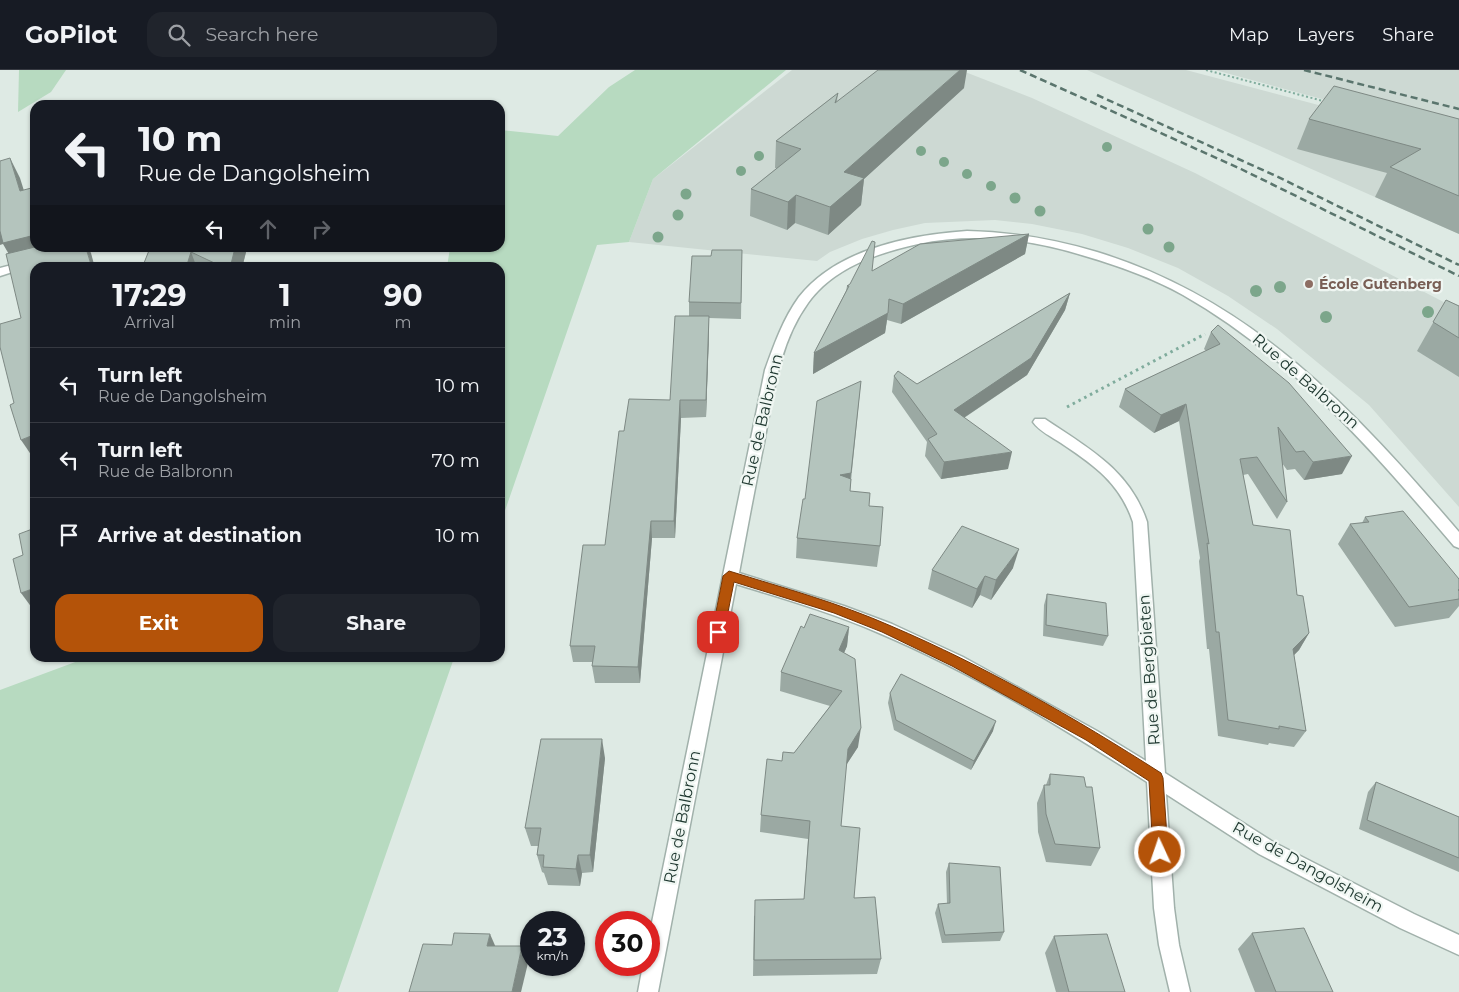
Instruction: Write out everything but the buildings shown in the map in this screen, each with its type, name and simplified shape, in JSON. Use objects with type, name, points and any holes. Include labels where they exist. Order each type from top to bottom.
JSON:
[{"type":"street","name":"Rue de Balbronn","points":[[648,992],[771,370],[782,336],[806,294],[820,280],[838,268],[864,255],[889,247],[944,236],[984,234],[1023,238],[1098,254],[1136,267],[1176,286],[1232,319],[1298,370],[1355,423],[1459,542]]},
{"type":"street","points":[[0,272],[30,264]]},
{"type":"street","name":"Rue de Bergbieten","points":[[1040,422],[1093,458],[1120,483],[1133,503],[1140,522],[1164,908],[1169,945],[1180,992]]},
{"type":"street","name":"Rue de Dangolsheim","points":[[729,576],[838,610],[904,637],[957,662],[1091,736],[1266,848],[1407,921],[1459,945]]},
{"type":"path","points":[[1206,70],[1334,104]]},
{"type":"path","points":[[1040,422],[1232,319]]},
{"type":"shaded area","name":"École Gutenberg","points":[[792,70],[960,70],[1032,98],[1195,173],[1459,310],[1459,507],[1369,405],[1277,329],[1228,296],[1178,268],[1128,248],[1082,234],[1032,224],[995,220],[925,223],[893,230],[862,239],[830,252],[817,261],[629,242],[653,179]]},
{"type":"shaded area","points":[[1087,70],[1186,70],[1459,142],[1459,234]]},
{"type":"shaded area","points":[[1215,70],[1459,70],[1459,136]]},
{"type":"green space","points":[[19,70],[66,70],[51,92],[38,100],[30,100],[30,105],[18,112]]},
{"type":"green space","points":[[635,70],[786,70],[653,179],[629,242],[597,245],[505,511],[505,262],[448,262],[449,252],[505,252],[505,131],[558,136],[609,87]]},
{"type":"green space","points":[[75,662],[453,662],[338,992],[0,992],[0,690]]},
{"type":"railway","points":[[1020,70],[1241,169],[1459,276]]},
{"type":"railway","points":[[1304,70],[1459,109]]},
{"type":"railway","points":[[1097,95],[1276,176],[1459,265]]},
{"type":"place","name":"École Gutenberg","points":[[1309,284]]},
{"type":"route","points":[[718,632],[729,576],[838,610],[886,629],[957,662],[1091,736],[1156,778],[1160,852]]}]
